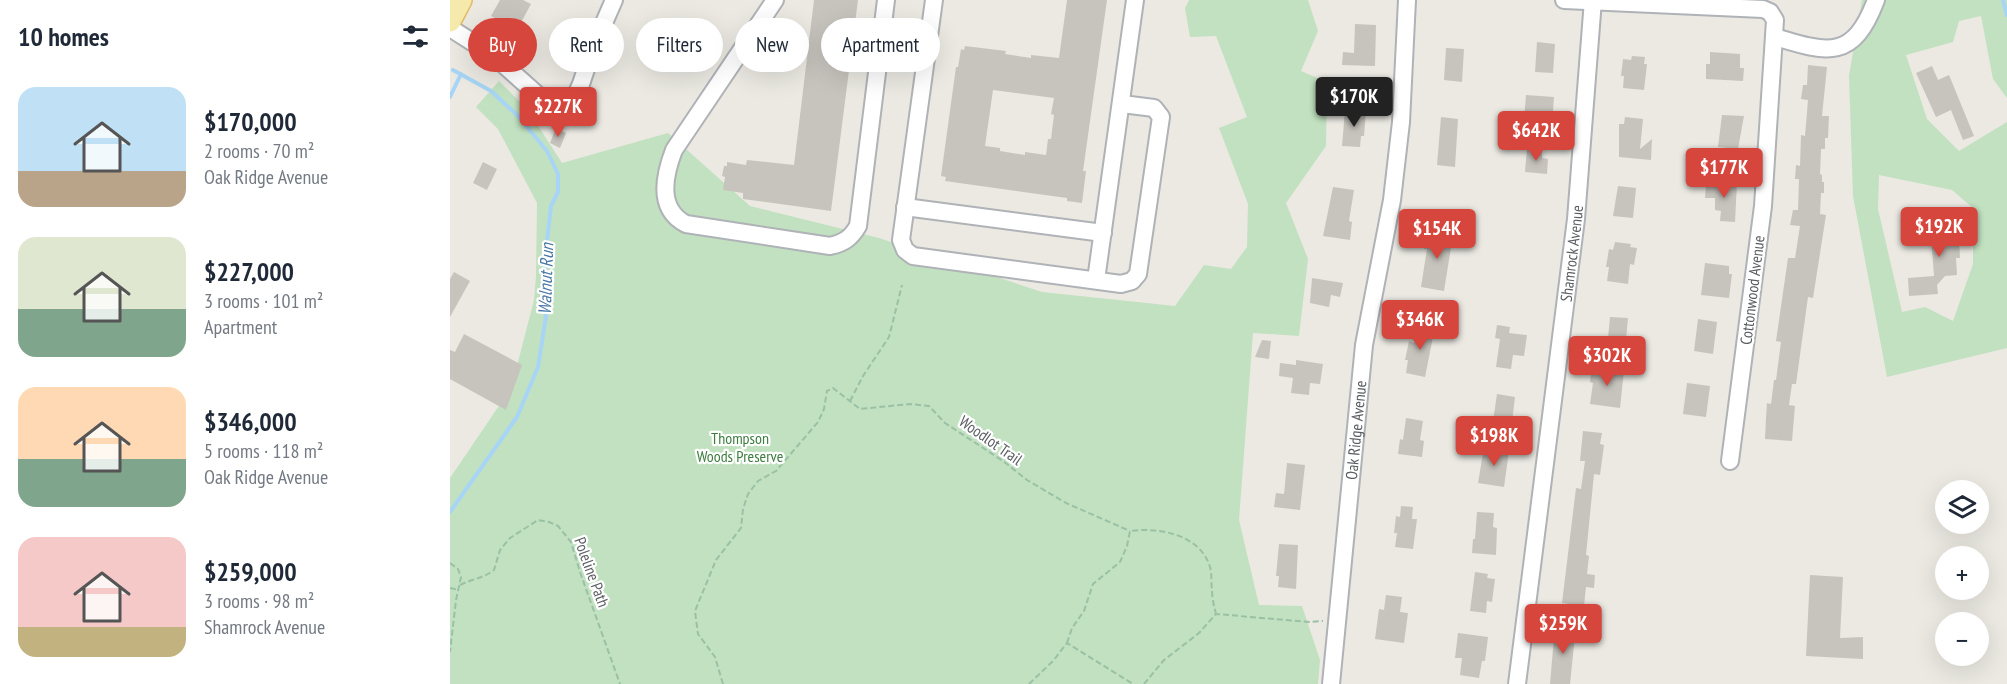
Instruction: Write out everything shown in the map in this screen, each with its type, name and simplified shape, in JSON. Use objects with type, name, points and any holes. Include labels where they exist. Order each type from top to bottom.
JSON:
[{"type":"main road","points":[[450,21],[461,0]]},
{"type":"street","points":[[450,28],[494,56],[551,107],[558,110],[565,109],[571,106],[581,84],[593,48],[614,0]]},
{"type":"street","points":[[775,0],[674,150],[669,162],[664,199],[676,219],[686,224],[830,246],[842,243],[852,236],[858,226],[886,0]]},
{"type":"street","points":[[934,0],[901,240],[905,250],[913,255],[1121,284],[1132,281],[1138,274],[1161,117],[1154,108],[1122,104]]},
{"type":"street","points":[[1096,280],[1135,0]]},
{"type":"street","name":"Oak Ridge Avenue","points":[[1331,684],[1364,345],[1392,200],[1401,122],[1407,0]]},
{"type":"street","points":[[1564,0],[1593,1]]},
{"type":"street","points":[[1775,37],[1825,50],[1840,48],[1852,40],[1867,20],[1876,0]]},
{"type":"street","name":"Cottonwood Avenue","points":[[1593,1],[1763,9],[1770,12],[1775,20],[1763,206],[1730,460]]},
{"type":"street","name":"Shamrock Avenue","points":[[1517,684],[1576,219],[1593,1]]},
{"type":"street","points":[[905,207],[1103,233]]},
{"type":"path","points":[[849,402],[863,376],[890,337],[902,285]]},
{"type":"path","name":"Woodlot Trail","points":[[723,684],[715,657],[698,634],[696,616],[698,603],[716,560],[741,528],[745,501],[753,486],[776,471],[819,422],[827,391],[833,388],[860,409],[910,404],[929,406],[945,423],[1003,461],[1027,480],[1066,502],[1130,531]]},
{"type":"path","name":"Poleline Path","points":[[460,585],[494,570],[502,545],[535,522],[546,521],[558,526],[571,542],[579,572],[620,684]]},
{"type":"path","points":[[1029,684],[1053,661],[1067,643],[1072,628],[1084,611],[1093,584],[1120,562],[1130,531],[1152,529],[1168,532],[1193,544],[1202,553],[1210,567],[1216,614]]},
{"type":"path","points":[[450,562],[460,573],[450,652]]},
{"type":"path","points":[[450,588],[459,590]]},
{"type":"path","points":[[1216,614],[1310,622],[1338,621]]},
{"type":"path","points":[[1144,684],[1164,660],[1198,633],[1216,614]]},
{"type":"path","points":[[1067,643],[1133,684]]},
{"type":"green space","name":"Thompson Woods Preserve","points":[[1189,0],[1308,0],[1318,31],[1301,71],[1327,82],[1326,146],[1286,203],[1308,259],[1299,336],[1253,333],[1239,520],[1259,605],[1302,606],[1320,660],[1318,684],[450,684],[450,478],[507,394],[534,300],[536,276],[537,203],[498,129],[476,107],[499,81],[528,110],[562,163],[668,133],[750,206],[879,238],[1042,292],[1175,306],[1204,265],[1231,269],[1247,247],[1248,204],[1219,128],[1247,117],[1216,36],[1190,37],[1185,8]]},
{"type":"green space","points":[[1862,0],[2007,0],[2007,98],[1993,79],[1981,16],[1959,21],[1953,42],[1906,55],[1927,119],[1959,151],[2007,122],[2007,348],[1887,377],[1853,196],[1849,76]],"holes":[[[1879,175],[1952,190],[1973,208],[1973,264],[1953,321],[1925,307],[1902,312],[1878,209]]]},
{"type":"building","points":[[500,0],[523,0],[531,4],[523,18],[491,16]]},
{"type":"building","points":[[814,0],[858,0],[856,18],[821,18],[821,72],[849,72],[831,211],[743,199],[743,193],[723,190],[725,177],[722,176],[727,162],[746,165],[747,160],[794,165],[805,72],[809,72],[809,41]]},
{"type":"building","points":[[1067,0],[1107,0],[1083,171],[1086,171],[1082,203],[1067,201],[1067,198],[945,181],[946,177],[941,176],[956,67],[958,67],[961,49],[964,50],[965,46],[1006,51],[1005,54],[1031,58],[1031,55],[1059,58]],"holes":[[[993,90],[1054,98],[1051,114],[1054,115],[1051,139],[1048,139],[1046,155],[1025,152],[1025,155],[985,146]]]},
{"type":"building","points":[[1355,24],[1376,25],[1375,66],[1342,65],[1343,52],[1354,53]]},
{"type":"building","points":[[1537,42],[1555,44],[1553,73],[1535,72]]},
{"type":"building","points":[[1446,48],[1464,49],[1462,82],[1444,80]]},
{"type":"building","points":[[1710,52],[1740,54],[1740,68],[1744,68],[1743,81],[1706,79],[1706,64],[1710,64]]},
{"type":"building","points":[[1632,56],[1645,57],[1644,64],[1647,64],[1644,90],[1623,88],[1624,76],[1621,76],[1623,59],[1631,60]]},
{"type":"building","points":[[1808,65],[1827,67],[1822,116],[1829,116],[1828,138],[1825,138],[1825,149],[1821,149],[1820,174],[1824,182],[1824,193],[1821,193],[1820,214],[1826,215],[1813,298],[1808,297],[1796,384],[1792,384],[1789,405],[1795,406],[1792,441],[1765,439],[1767,403],[1771,404],[1781,342],[1776,341],[1788,258],[1795,258],[1800,226],[1790,225],[1793,210],[1798,210],[1799,179],[1795,179],[1796,165],[1800,166],[1801,135],[1805,136],[1808,100],[1801,99],[1803,85],[1807,85]]},
{"type":"building","points":[[1932,66],[1938,80],[1949,75],[1974,136],[1963,140],[1951,110],[1936,117],[1916,73]]},
{"type":"building","points":[[1526,95],[1554,97],[1553,111],[1543,111],[1543,121],[1524,120]]},
{"type":"building","points":[[1345,110],[1366,111],[1364,136],[1361,136],[1360,147],[1342,146]]},
{"type":"building","points":[[1722,115],[1744,116],[1738,149],[1718,147]]},
{"type":"building","points":[[1441,117],[1458,119],[1455,167],[1437,165]]},
{"type":"building","points":[[1625,117],[1643,119],[1640,149],[1652,139],[1651,160],[1619,157],[1619,124],[1624,124]]},
{"type":"building","points":[[556,128],[566,133],[560,148],[550,143]]},
{"type":"building","points":[[1527,148],[1542,149],[1542,158],[1548,159],[1547,174],[1525,172]]},
{"type":"building","points":[[483,162],[497,169],[487,190],[473,183]]},
{"type":"building","points":[[1716,181],[1737,182],[1735,222],[1720,221],[1721,211],[1715,210],[1715,198],[1705,198],[1706,186],[1716,187]]},
{"type":"building","points":[[1618,186],[1636,188],[1633,218],[1613,216]]},
{"type":"building","points":[[1333,187],[1354,190],[1349,221],[1352,222],[1350,240],[1323,236]]},
{"type":"building","points":[[1958,220],[1960,258],[1956,258],[1957,275],[1945,276],[1937,285],[1938,294],[1909,296],[1908,278],[1934,276],[1930,222]]},
{"type":"building","points":[[1427,231],[1453,235],[1444,291],[1421,287],[1427,249],[1424,249]]},
{"type":"building","points":[[1615,242],[1631,244],[1630,247],[1637,248],[1634,265],[1630,264],[1628,284],[1607,281],[1609,267],[1606,267],[1609,249],[1613,250]]},
{"type":"building","points":[[1705,263],[1729,266],[1729,274],[1732,274],[1729,298],[1701,295]]},
{"type":"building","points":[[454,272],[470,281],[450,317],[450,279]]},
{"type":"building","points":[[1312,278],[1343,283],[1340,297],[1331,295],[1329,307],[1310,303]]},
{"type":"building","points":[[1610,317],[1628,318],[1625,350],[1607,349]]},
{"type":"building","points":[[1698,319],[1717,322],[1713,354],[1694,351]]},
{"type":"building","points":[[1418,324],[1435,327],[1425,377],[1406,373],[1408,360],[1405,360],[1409,341],[1414,343]]},
{"type":"building","points":[[1497,325],[1510,327],[1509,333],[1527,335],[1524,356],[1513,355],[1511,369],[1496,367],[1500,339],[1495,338]]},
{"type":"building","points":[[464,334],[522,365],[506,410],[450,379],[450,350],[455,352]]},
{"type":"building","points":[[1262,340],[1271,341],[1269,359],[1255,357]]},
{"type":"building","points":[[1296,360],[1323,364],[1320,384],[1310,383],[1309,395],[1291,393],[1293,378],[1279,376],[1280,363],[1296,365]]},
{"type":"building","points":[[1592,366],[1624,370],[1620,408],[1590,404],[1593,383],[1590,382]]},
{"type":"building","points":[[1687,383],[1710,386],[1706,417],[1683,414]]},
{"type":"building","points":[[1497,394],[1515,397],[1511,430],[1492,428]]},
{"type":"building","points":[[1406,418],[1423,421],[1420,440],[1424,441],[1422,457],[1398,454],[1400,439],[1403,440]]},
{"type":"building","points":[[1583,431],[1602,433],[1600,444],[1604,445],[1600,475],[1594,474],[1586,555],[1589,556],[1587,574],[1595,575],[1594,588],[1586,587],[1584,606],[1562,603],[1576,488],[1581,489],[1585,461],[1580,461]]},
{"type":"building","points":[[1484,447],[1509,451],[1504,487],[1478,483]]},
{"type":"building","points":[[1287,463],[1305,465],[1300,510],[1274,507],[1276,493],[1284,494]]},
{"type":"building","points":[[1401,506],[1413,507],[1412,519],[1417,519],[1413,549],[1395,547],[1396,516],[1400,517]]},
{"type":"building","points":[[1477,512],[1494,513],[1493,527],[1497,528],[1496,555],[1472,553]]},
{"type":"building","points":[[1279,544],[1298,545],[1296,589],[1278,587],[1279,576],[1276,576]]},
{"type":"building","points":[[1475,572],[1488,574],[1487,578],[1495,579],[1492,602],[1487,601],[1486,613],[1470,611]]},
{"type":"building","points":[[1810,575],[1843,577],[1840,638],[1863,637],[1863,659],[1806,656]]},
{"type":"building","points":[[1386,595],[1402,597],[1400,612],[1408,613],[1404,643],[1375,639],[1379,609],[1384,610]]},
{"type":"building","points":[[1559,624],[1576,626],[1570,684],[1550,684],[1554,637],[1558,638]]},
{"type":"building","points":[[1458,633],[1488,637],[1485,661],[1482,661],[1479,678],[1460,675],[1462,658],[1455,658]]},
{"type":"waterway","points":[[2003,0],[2007,15]]},
{"type":"waterway","name":"Walnut Run","points":[[450,512],[517,417],[538,367],[546,316],[545,259],[551,206],[558,192],[558,174],[547,151],[517,115],[491,91],[453,70]]},
{"type":"waterway","points":[[450,97],[461,74]]}]
